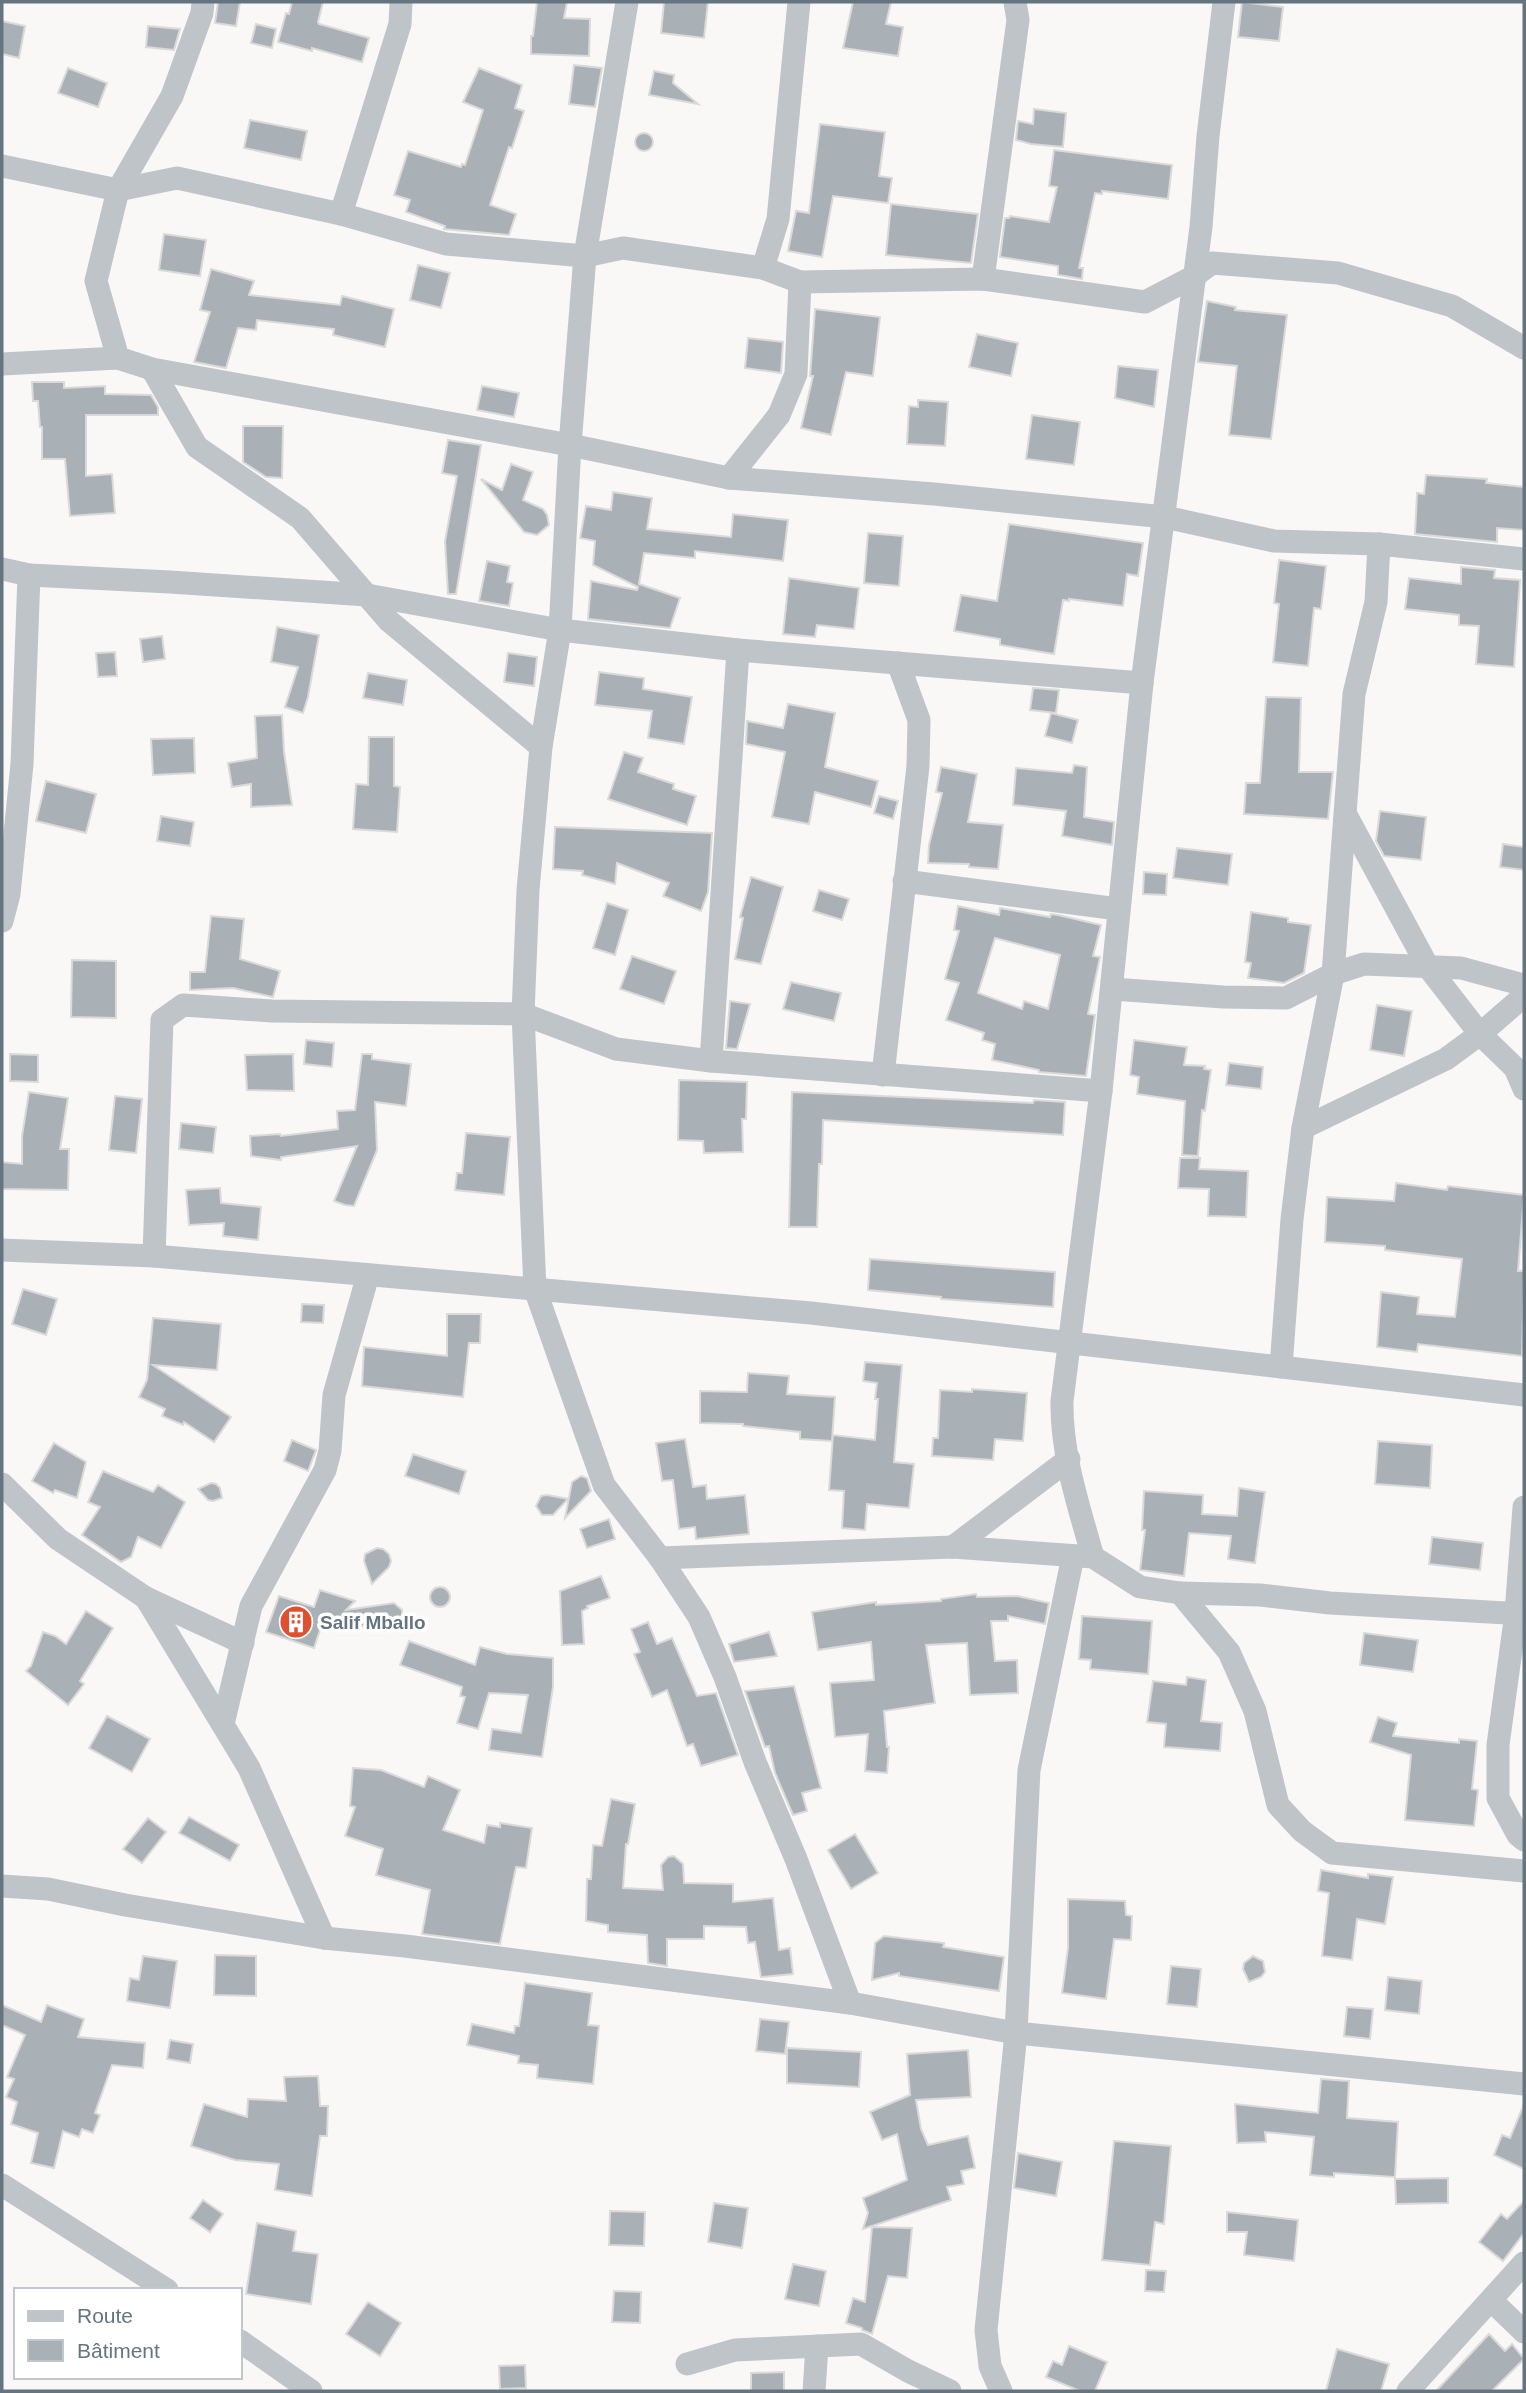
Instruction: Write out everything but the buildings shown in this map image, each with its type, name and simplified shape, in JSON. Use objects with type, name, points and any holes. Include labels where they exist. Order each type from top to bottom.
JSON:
[{"type":"street","points":[[118,358],[96,281],[118,190],[172,96],[202,13],[203,2]]},
{"type":"street","points":[[341,214],[400,24],[401,2]]},
{"type":"street","points":[[627,2],[585,256],[570,445],[560,630],[541,747],[528,890],[523,1014],[535,1289],[604,1485],[660,1558],[699,1617],[725,1677],[755,1762],[796,1859],[850,2003]]},
{"type":"street","points":[[764,268],[778,219],[799,2]]},
{"type":"street","points":[[983,279],[1018,20],[1015,2]]},
{"type":"street","points":[[1001,2391],[990,2366],[986,2329],[1016,2033],[1029,1770],[1083,1556],[1069,1459],[1061,1426],[1068,1343],[1113,989],[1118,909],[1142,683],[1201,227],[1208,136],[1224,2]]},
{"type":"street","points":[[2,166],[118,190],[177,178],[341,214],[446,244],[585,256],[623,248],[764,268],[800,282],[983,279],[1145,302],[1193,277],[1212,263],[1338,273],[1452,306],[1524,348]]},
{"type":"street","points":[[729,478],[779,415],[796,374],[800,282]]},
{"type":"street","points":[[2,364],[118,358],[152,369],[570,445],[729,478],[934,494],[1165,517],[1274,541],[1379,544],[1524,559]]},
{"type":"street","points":[[152,369],[197,447],[300,518],[389,621],[541,747]]},
{"type":"street","points":[[1281,1367],[1292,1219],[1303,1128],[1333,974],[1354,694],[1376,602],[1379,544]]},
{"type":"street","points":[[2,569],[29,575],[367,595],[560,630],[738,650],[1142,683]]},
{"type":"street","points":[[2,921],[9,894],[22,764],[29,575]]},
{"type":"street","points":[[711,1061],[738,650]]},
{"type":"street","points":[[883,1075],[918,766],[919,720],[898,663]]},
{"type":"street","points":[[1346,815],[1428,967],[1480,1034],[1515,1068],[1524,1089]]},
{"type":"street","points":[[904,881],[1118,909]]},
{"type":"street","points":[[1113,989],[1223,997],[1286,998],[1333,974],[1364,964],[1461,968],[1524,985]]},
{"type":"street","points":[[1303,1128],[1446,1059],[1524,996]]},
{"type":"street","points":[[154,1256],[162,1020],[183,1005],[272,1011],[523,1014],[616,1049],[711,1061],[1101,1091]]},
{"type":"street","points":[[2,1250],[154,1256],[811,1314],[1524,1395]]},
{"type":"street","points":[[223,1724],[251,1606],[325,1470],[330,1451],[334,1395],[368,1275]]},
{"type":"street","points":[[953,1547],[1069,1459]]},
{"type":"street","points":[[2,1484],[58,1539],[146,1598],[243,1643]]},
{"type":"street","points":[[1524,1507],[1520,1614],[1498,1745],[1498,1798],[1518,1835],[1524,1840]]},
{"type":"street","points":[[660,1558],[953,1547],[1083,1556],[1140,1587],[1180,1593],[1260,1595],[1330,1603],[1520,1614]]},
{"type":"street","points":[[1180,1593],[1229,1652],[1255,1711],[1278,1805],[1302,1831],[1332,1853],[1524,1871]]},
{"type":"street","points":[[146,1598],[249,1768],[324,1938]]},
{"type":"street","points":[[2,1886],[48,1889],[125,1905],[324,1938],[850,2003],[1016,2033],[1524,2084]]},
{"type":"street","points":[[2,2185],[164,2288]]},
{"type":"street","points":[[1408,2391],[1524,2263]]},
{"type":"street","points":[[1492,2301],[1524,2332]]},
{"type":"street","points":[[242,2342],[311,2391]]},
{"type":"street","points":[[687,2364],[735,2350],[861,2344],[950,2391]]},
{"type":"street","points":[[814,2391],[817,2346]]},
{"type":"place","name":"Salif Mballo","points":[[296,1622]]}]
